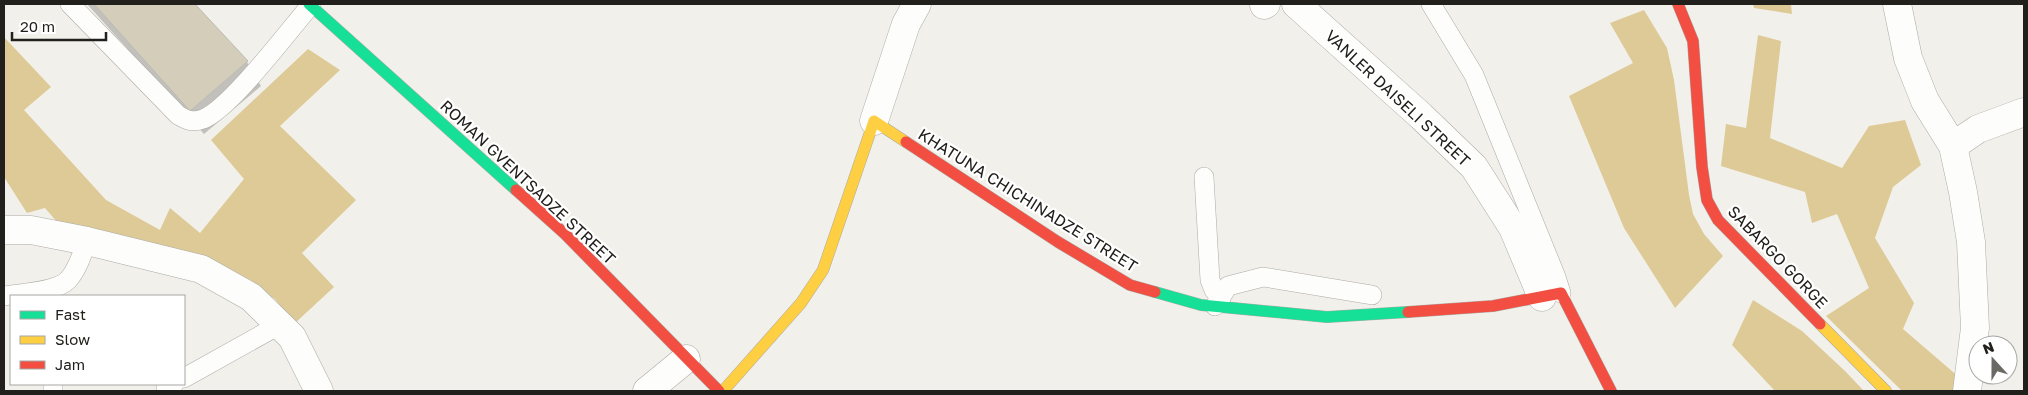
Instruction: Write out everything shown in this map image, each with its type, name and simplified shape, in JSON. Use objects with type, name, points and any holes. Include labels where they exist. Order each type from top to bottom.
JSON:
[{"type":"street","name":"ROMAN GVENTSADZE STREET","points":[[311,4],[564,234],[686,359],[721,391]]},
{"type":"street","points":[[721,391],[801,303],[823,270],[906,24],[917,4]]},
{"type":"street","name":"VANLER DAISELI STREET","points":[[1296,4],[1421,116],[1474,167],[1607,381],[1611,391]]},
{"type":"street","name":"SABARGO GORGE","points":[[1678,4],[1693,42],[1702,167],[1707,200],[1718,220],[1886,391]]},
{"type":"street","points":[[1896,4],[1908,58],[1925,101],[1954,146],[1963,192],[1971,242],[1975,328],[1967,391]]},
{"type":"street","points":[[1954,146],[1978,129],[2024,112]]},
{"type":"street","name":"KHATUNA CHICHINADZE STREET","points":[[874,121],[1058,242],[1130,285],[1201,305],[1218,302],[1327,317],[1493,306],[1552,295]]},
{"type":"street","points":[[4,230],[31,230],[87,241],[201,269],[251,296],[292,337],[319,391]]},
{"type":"street","points":[[647,391],[686,359]]},
{"type":"lane","points":[[70,4],[178,115],[189,121],[202,120],[232,97],[311,4]]},
{"type":"lane","points":[[1431,4],[1474,75],[1556,277],[1552,295]]},
{"type":"lane","points":[[1204,177],[1210,280],[1218,302]]},
{"type":"lane","points":[[19,295],[49,293],[67,281],[76,269],[87,241]]},
{"type":"lane","points":[[1218,302],[1228,286],[1263,276],[1372,295]]},
{"type":"lane","points":[[185,377],[279,324]]},
{"type":"shaded area","points":[[1753,4],[1791,4],[1792,14],[1754,8]]},
{"type":"shaded area","points":[[1644,10],[1667,48],[1674,80],[1693,214],[1704,234],[1723,256],[1675,308],[1624,228],[1569,96],[1633,63],[1610,23]]},
{"type":"shaded area","points":[[1758,35],[1781,41],[1770,138],[1842,168],[1869,126],[1905,120],[1921,165],[1893,187],[1875,238],[1914,303],[1903,329],[1960,378],[1958,391],[1902,391],[1826,316],[1869,288],[1837,214],[1812,223],[1805,192],[1721,166],[1726,124],[1746,128]]},
{"type":"shaded area","points":[[4,37],[51,87],[24,110],[106,200],[160,230],[170,208],[200,233],[244,179],[211,140],[308,49],[340,70],[280,126],[356,200],[302,253],[334,287],[294,324],[275,299],[248,282],[64,230],[45,208],[27,213],[4,177]]},
{"type":"shaded area","points":[[1753,300],[1802,331],[1864,391],[1775,391],[1732,345]]},
{"type":"building","points":[[94,4],[195,4],[248,61],[190,111]]},
{"type":"traffic: fast","points":[[309,4],[516,190]]},
{"type":"traffic: fast","points":[[1155,292],[1201,305],[1327,317],[1408,312]]},
{"type":"traffic: slow","points":[[723,391],[801,303],[823,270],[874,121],[906,142]]},
{"type":"traffic: slow","points":[[1820,324],[1886,391]]},
{"type":"traffic: jam","points":[[1678,4],[1693,41],[1702,167],[1707,200],[1718,220],[1820,324]]},
{"type":"traffic: jam","points":[[906,142],[1058,242],[1130,285],[1155,292]]},
{"type":"traffic: jam","points":[[516,190],[565,234],[719,391]]},
{"type":"traffic: jam","points":[[1408,312],[1493,306],[1561,293],[1611,391]]}]
